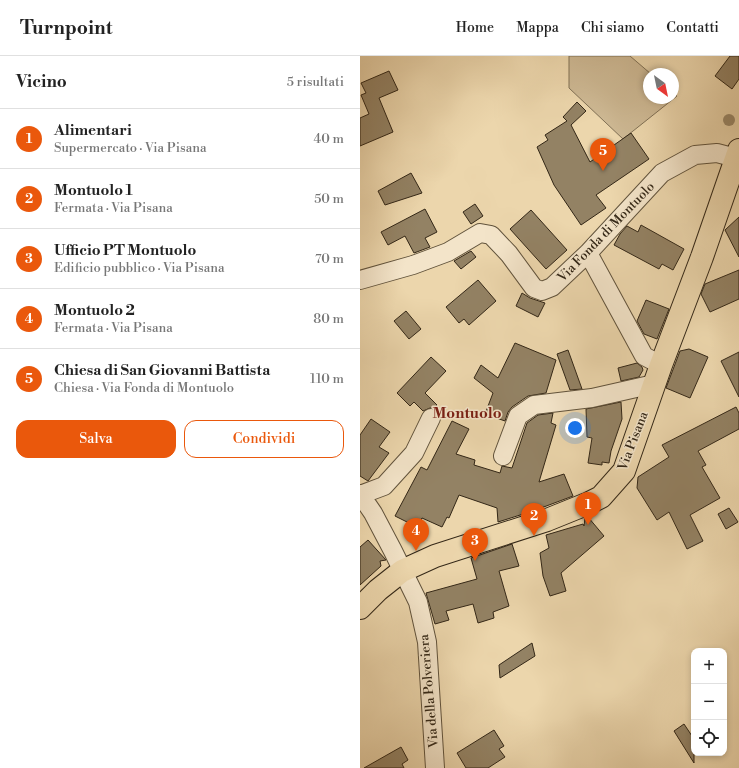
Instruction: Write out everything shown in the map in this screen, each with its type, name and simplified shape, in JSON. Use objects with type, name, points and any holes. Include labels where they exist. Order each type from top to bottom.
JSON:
[{"type":"main road","name":"Via Pisana","points":[[360,608],[378,590],[402,571],[435,556],[546,520],[589,503],[600,497],[624,471],[657,375],[702,257],[737,159]]},
{"type":"street","name":"Via Fonda di Montuolo","points":[[360,280],[414,265],[448,252],[480,233],[491,235],[509,254],[534,288],[542,291],[552,287],[588,253],[662,173],[695,155],[717,153],[737,159]]},
{"type":"street","points":[[503,456],[518,416],[534,405],[592,398],[657,375],[644,356],[588,253]]},
{"type":"street","points":[[360,494],[384,486],[414,453],[431,418]]},
{"type":"street","name":"Via della Polveriera","points":[[360,494],[373,513],[418,602],[427,642],[435,768]]},
{"type":"shaded area","points":[[569,56],[630,56],[644,68],[643,104],[667,104],[623,139],[569,88]]},
{"type":"building","points":[[730,56],[739,56],[739,79],[732,89],[715,76]]},
{"type":"building","points":[[389,71],[398,90],[379,98],[393,132],[360,146],[360,118],[369,114],[361,95],[366,93],[361,83]]},
{"type":"building","points":[[577,102],[586,111],[571,125],[590,162],[631,133],[649,159],[596,195],[606,208],[581,225],[554,185],[537,147],[548,140],[545,135],[567,121],[563,117]]},
{"type":"building","points":[[411,173],[422,193],[385,205],[378,191]]},
{"type":"building","points":[[475,204],[483,216],[471,224],[463,212]]},
{"type":"building","points":[[425,209],[437,232],[425,238],[430,247],[414,253],[405,236],[388,245],[381,232]]},
{"type":"building","points":[[531,210],[567,250],[546,269],[510,229]]},
{"type":"building","points":[[739,217],[739,257],[725,230]]},
{"type":"building","points":[[641,225],[684,249],[673,270],[662,264],[659,269],[614,245],[620,234],[627,226],[638,232]]},
{"type":"building","points":[[471,251],[476,257],[461,269],[454,261]]},
{"type":"building","points":[[739,270],[739,299],[710,312],[701,294],[705,284]]},
{"type":"building","points":[[478,280],[496,301],[469,325],[464,319],[459,323],[446,307]]},
{"type":"building","points":[[522,293],[530,298],[545,303],[538,317],[516,306]]},
{"type":"building","points":[[646,300],[669,309],[657,339],[644,334],[637,321]]},
{"type":"building","points":[[406,311],[421,329],[409,339],[394,321]]},
{"type":"building","points":[[515,343],[556,360],[546,393],[528,396],[512,407],[508,412],[505,421],[485,414],[493,393],[474,378],[481,365],[498,378]]},
{"type":"building","points":[[689,349],[708,357],[690,398],[666,388],[680,351]]},
{"type":"building","points":[[568,350],[582,389],[570,390],[557,354]]},
{"type":"building","points":[[739,352],[739,397],[721,361]]},
{"type":"building","points":[[431,357],[446,371],[425,393],[437,405],[434,408],[423,411],[414,402],[410,406],[397,393]]},
{"type":"building","points":[[637,363],[643,370],[639,377],[621,381],[618,368]]},
{"type":"building","points":[[621,402],[622,419],[611,451],[609,463],[602,462],[602,465],[588,463],[592,438],[587,437],[586,409]]},
{"type":"building","points":[[736,407],[739,413],[739,429],[698,451],[706,465],[702,467],[720,498],[690,515],[703,541],[687,549],[669,512],[657,520],[637,488],[638,477],[669,457],[662,445]]},
{"type":"building","points":[[553,413],[551,423],[556,425],[539,482],[564,474],[573,496],[498,522],[497,508],[459,495],[449,518],[447,517],[442,527],[422,518],[417,527],[395,516],[421,467],[427,470],[452,421],[469,429],[456,454],[475,460],[474,465],[500,473],[502,466],[512,468],[527,423],[538,415]]},
{"type":"building","points":[[371,419],[390,432],[379,447],[389,453],[368,481],[360,476],[360,435]]},
{"type":"building","points":[[729,508],[738,522],[726,529],[718,514]]},
{"type":"building","points":[[588,517],[604,536],[561,573],[566,591],[550,596],[543,576],[540,553],[549,548],[546,535],[583,524],[584,526],[585,518]]},
{"type":"building","points":[[368,540],[386,560],[380,561],[381,566],[360,585],[360,547]]},
{"type":"building","points":[[512,544],[519,566],[499,571],[509,606],[493,612],[494,618],[478,623],[473,604],[446,611],[449,620],[435,624],[426,593],[477,579],[471,558]]},
{"type":"building","points":[[532,643],[535,656],[500,678],[499,665]]},
{"type":"building","points":[[684,724],[691,734],[691,756],[694,756],[694,763],[674,731]]},
{"type":"building","points":[[494,730],[504,746],[499,749],[505,757],[488,768],[466,768],[457,753]]},
{"type":"building","points":[[401,747],[408,760],[402,764],[404,768],[364,768]]},
{"type":"place","name":"Chiesa di San Giovanni Battista","points":[[603,171]]},
{"type":"place","name":"Alimentari","points":[[588,525]]},
{"type":"place","name":"Montuolo 1","points":[[534,536]]},
{"type":"place","name":"Montuolo 2","points":[[416,551]]},
{"type":"place","name":"Ufficio PT Montuolo","points":[[475,561]]},
{"type":"district","name":"Montuolo","points":[[467,413]]}]
